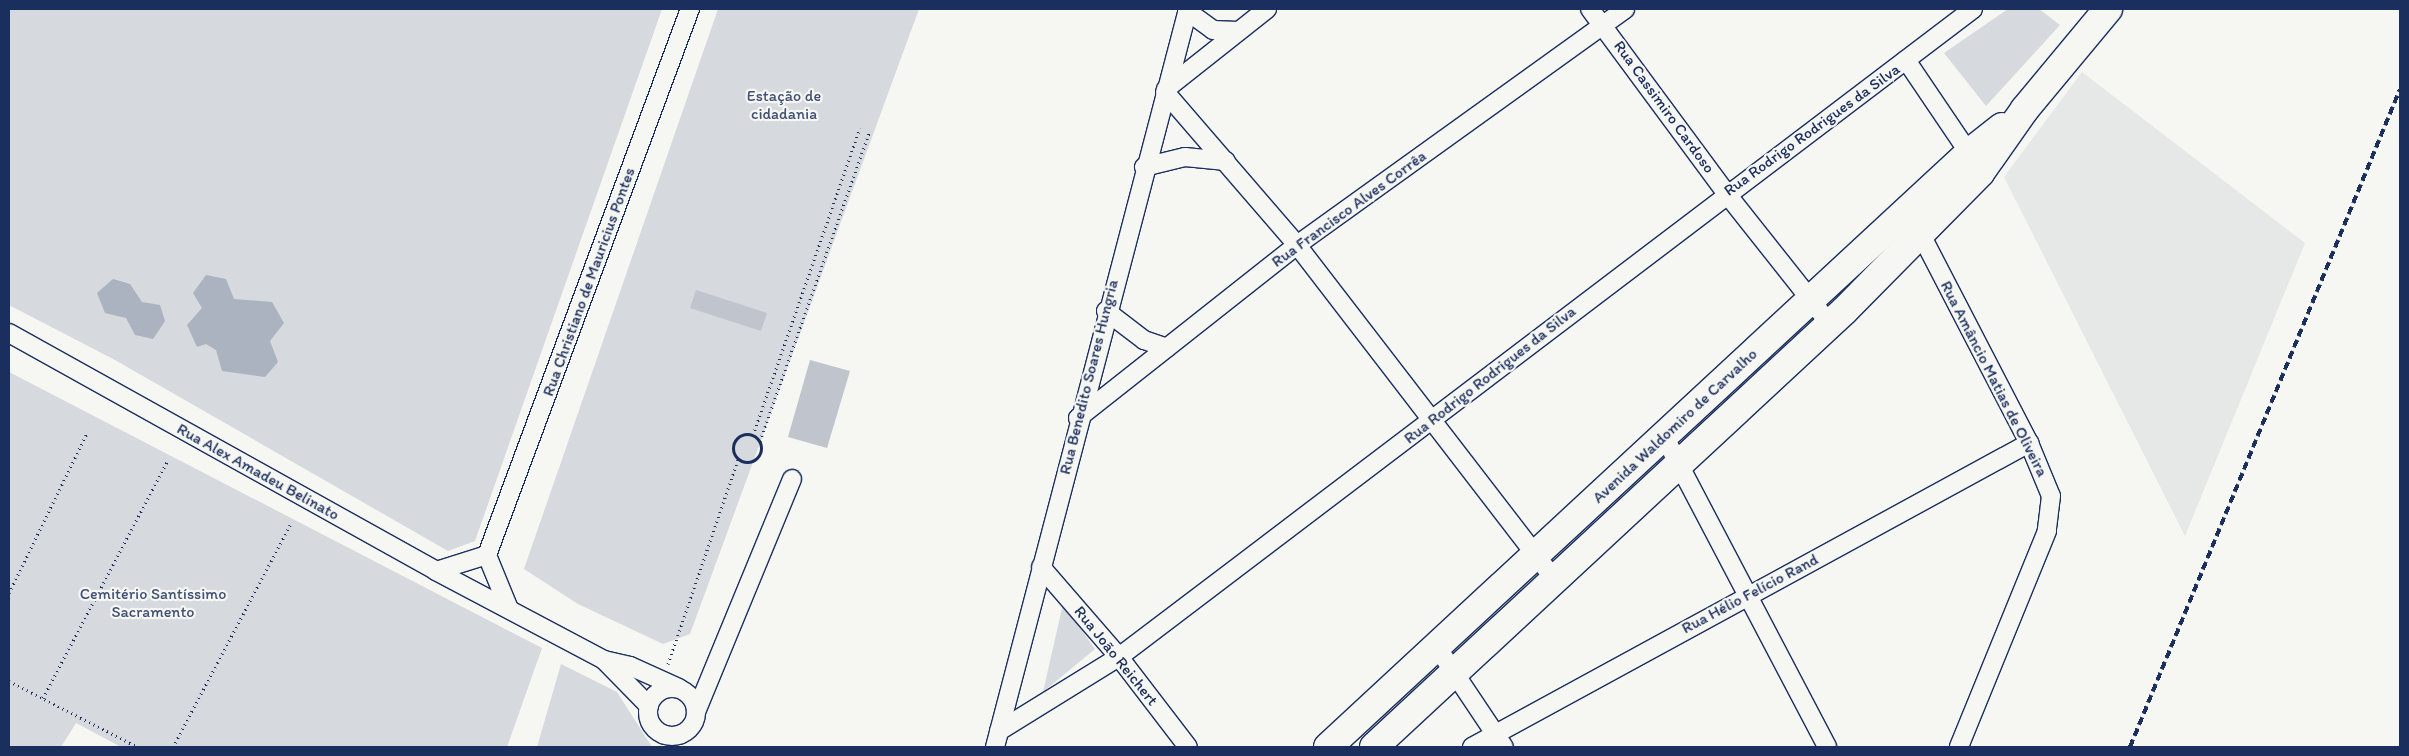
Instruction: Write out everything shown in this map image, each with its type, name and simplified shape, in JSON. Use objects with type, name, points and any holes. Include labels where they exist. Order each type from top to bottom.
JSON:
[{"type":"main road","name":"Avenida Waldomiro de Carvalho","points":[[1374,747],[1830,324],[1920,234],[1980,172],[2097,13]]},
{"type":"main road","name":"Avenida Waldomiro de Carvalho","points":[[1328,747],[1969,153],[2025,109]]},
{"type":"street","name":"Rua Christiano de Mauricius Pontes","points":[[487,555],[690,9]]},
{"type":"street","points":[[1267,9],[1166,90],[1297,245],[1554,579]]},
{"type":"street","name":"Rua Cassimiro Cardoso","points":[[1590,9],[1726,193],[1809,300],[1830,324]]},
{"type":"street","name":"Rua Francisco Alves Corrêa","points":[[1078,418],[1297,245],[1625,9]]},
{"type":"street","name":"Rua Rodrigo Rodrigues da Silva","points":[[997,739],[1119,657],[1432,420],[1726,193],[1973,9]]},
{"type":"street","points":[[1187,10],[1208,28],[1238,31]]},
{"type":"street","name":"Rua Benedito Soares Hungria","points":[[997,739],[1078,418],[1187,10]]},
{"type":"street","points":[[1906,60],[1969,153]]},
{"type":"street","points":[[1144,167],[1185,157],[1226,162]]},
{"type":"street","name":"Rua Amâncio Matias de Oliveira","points":[[1908,209],[2029,444],[2051,496],[2052,512],[1959,747]]},
{"type":"street","points":[[1106,311],[1131,332],[1167,348]]},
{"type":"street","name":"Rua Alex Amadeu Belinato","points":[[9,333],[436,571],[604,660]]},
{"type":"street","points":[[1664,436],[1746,596],[1827,747]]},
{"type":"street","name":"Rua Hélio Felício Rand","points":[[1472,747],[1500,740],[1746,596],[2029,444]]},
{"type":"street","points":[[689,747],[695,715],[792,479]]},
{"type":"street","points":[[436,571],[487,555],[509,609]]},
{"type":"street","name":"Rua João Reichert","points":[[1041,567],[1119,657],[1188,747]]},
{"type":"street","points":[[1437,647],[1456,672],[1500,740]]},
{"type":"street","points":[[604,660],[679,688],[691,698],[695,715]]},
{"type":"street","points":[[604,660],[649,706]]},
{"type":"street","points":[[679,688],[658,692],[649,706],[650,722],[665,741],[679,735],[695,715]]},
{"type":"path","points":[[753,435],[860,128]]},
{"type":"path","points":[[738,459],[747,462],[756,459],[761,451],[760,441],[869,133]]},
{"type":"path","points":[[9,592],[87,433]]},
{"type":"path","points":[[662,681],[738,459],[734,442],[741,435],[753,435],[760,441]]},
{"type":"path","points":[[42,698],[168,460]]},
{"type":"path","points":[[172,747],[290,526]]},
{"type":"path","points":[[9,681],[138,747]]},
{"type":"shaded area","points":[[2082,72],[2305,243],[2185,536],[2004,177]]},
{"type":"shaded area","points":[[206,275],[226,279],[234,299],[272,302],[284,323],[270,341],[278,362],[265,377],[222,371],[216,350],[206,344],[197,347],[187,325],[202,308],[193,293]]},
{"type":"shaded area","points":[[113,279],[130,284],[142,302],[160,305],[165,321],[153,339],[135,335],[126,318],[105,313],[97,293]]},
{"type":"green space","points":[[9,9],[662,9],[475,541],[448,551],[115,360],[9,305]]},
{"type":"green space","name":"Estação de cidadania","points":[[718,9],[919,9],[690,634],[663,644],[578,604],[524,569]]},
{"type":"green space","points":[[2008,9],[2039,9],[2060,25],[1986,106],[1944,53]]},
{"type":"green space","name":"Cemitério Santíssimo Sacramento","points":[[9,372],[542,648],[507,747],[121,747],[76,723],[61,747],[9,747]]},
{"type":"green space","points":[[1063,604],[1095,649],[1043,692]]},
{"type":"green space","points":[[561,664],[617,692],[652,747],[537,747]]},
{"type":"building","points":[[696,290],[767,313],[761,331],[690,308]]},
{"type":"building","points":[[810,360],[850,371],[827,448],[788,437]]},
{"type":"railway","points":[[2130,747],[2400,89]]}]
